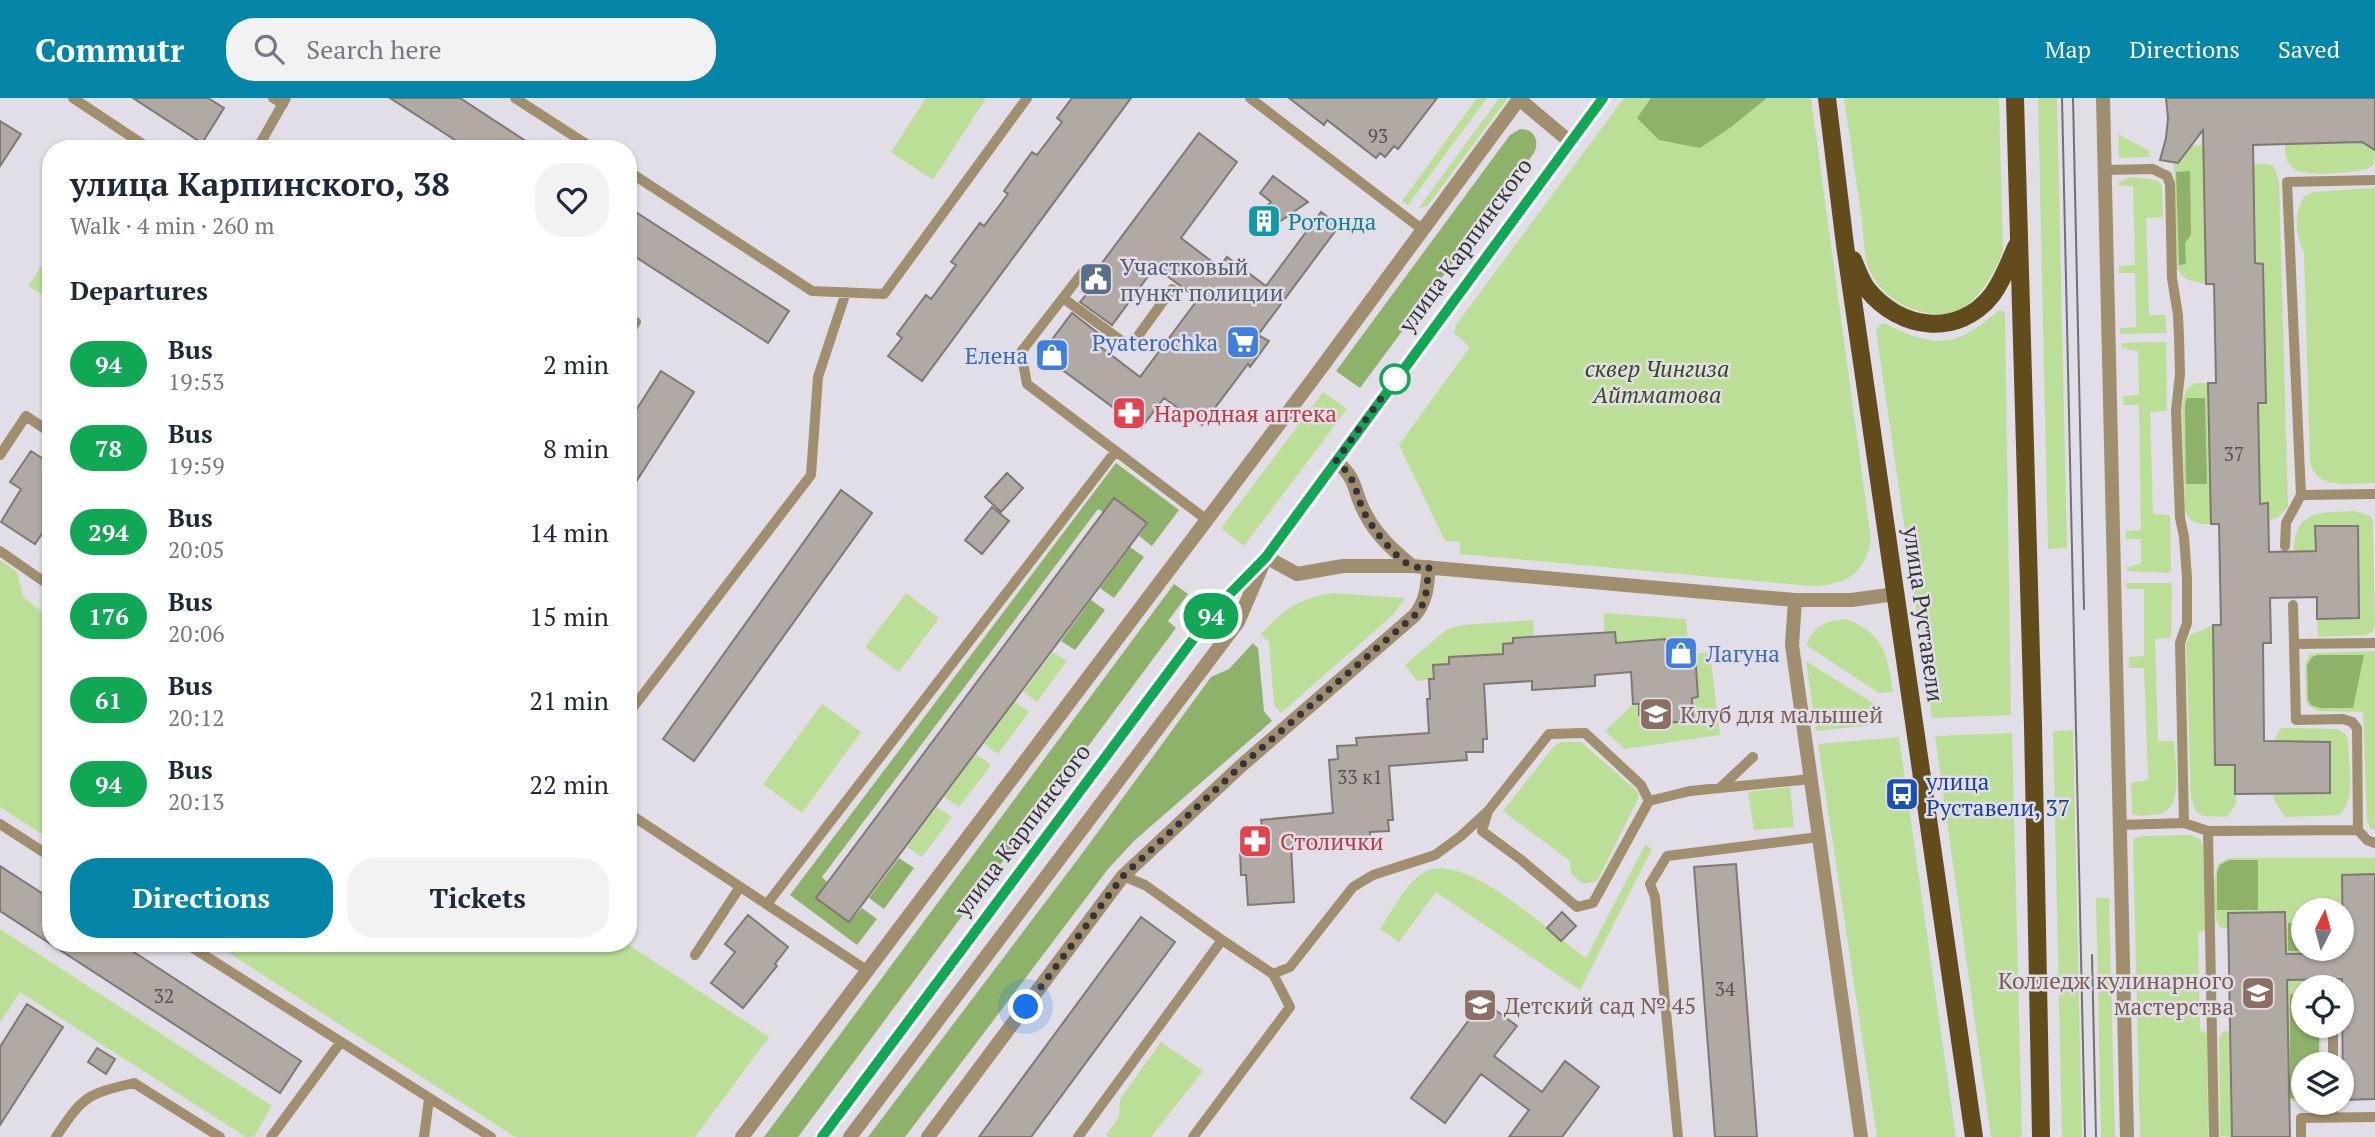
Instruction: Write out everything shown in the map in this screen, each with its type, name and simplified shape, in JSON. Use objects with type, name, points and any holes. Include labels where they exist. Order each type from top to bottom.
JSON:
[{"type":"main road","name":"улица Руставели","points":[[1827,98],[1845,244],[1974,1137]]},
{"type":"main road","points":[[2015,98],[2041,1137]]},
{"type":"main road","points":[[1845,244],[1867,288],[1888,308],[1908,318],[1931,324],[1954,323],[1975,312],[1992,295],[2004,276],[2018,240]]},
{"type":"street","name":"улица Карпинского","points":[[821,1137],[1218,606],[1266,557],[1603,98]]},
{"type":"street","points":[[2103,98],[2127,1137]]},
{"type":"street","points":[[742,1137],[1207,520],[1519,99],[1569,141]]},
{"type":"street","points":[[1336,461],[1351,474],[1363,509],[1375,531],[1412,566]]},
{"type":"street","points":[[1266,557],[1297,575],[1343,566],[1412,566],[1795,600],[1851,600],[1896,594]]},
{"type":"street","name":"улица Карпинского","points":[[850,1137],[1238,622],[1266,557]]},
{"type":"street","points":[[928,1137],[1123,876],[1242,765],[1415,615],[1423,604],[1429,567]]},
{"type":"street","points":[[1795,600],[1792,645],[1861,1137]]},
{"type":"lane","points":[[73,98],[136,140]]},
{"type":"lane","points":[[515,98],[580,140]]},
{"type":"lane","points":[[637,177],[812,290],[884,294],[1027,98]]},
{"type":"lane","points":[[1250,98],[1423,230]]},
{"type":"lane","points":[[261,140],[281,100]]},
{"type":"lane","points":[[2105,170],[2153,169],[2167,176],[2170,184],[2172,278],[2179,337],[2180,374],[2176,411],[2180,518],[2185,537],[2187,622],[2180,643],[2184,823]]},
{"type":"lane","points":[[2285,546],[2286,523],[2301,495],[2287,182],[2375,180]]},
{"type":"lane","points":[[1083,272],[1021,352],[1027,384],[1207,520]]},
{"type":"lane","points":[[1063,298],[1130,347],[1172,289]]},
{"type":"lane","points":[[637,702],[811,475],[818,376],[846,292]]},
{"type":"lane","points":[[0,455],[26,416],[42,426]]},
{"type":"lane","points":[[767,904],[1115,452]]},
{"type":"lane","points":[[2301,495],[2375,494]]},
{"type":"lane","points":[[0,551],[42,580]]},
{"type":"lane","points":[[2293,605],[2296,720],[2343,719],[2352,722],[2357,728],[2358,830],[2367,840],[2375,843]]},
{"type":"lane","points":[[2294,644],[2375,643]]},
{"type":"lane","points":[[1273,974],[1290,967],[1353,887],[1373,875],[1435,855],[1461,836],[1488,811],[1549,734],[1585,733],[1641,785],[1648,802]]},
{"type":"lane","points":[[1719,788],[1753,757]]},
{"type":"lane","points":[[1488,811],[1482,831],[1577,907],[1593,903],[1648,802],[1690,791],[1811,779]]},
{"type":"lane","points":[[637,819],[868,971]]},
{"type":"lane","points":[[2120,825],[2184,823],[2208,831],[2358,830]]},
{"type":"lane","points":[[0,824],[42,851]]},
{"type":"lane","points":[[2208,831],[2214,1137]]},
{"type":"lane","points":[[1678,1137],[1655,897],[1650,884],[1667,856],[1819,837]]},
{"type":"lane","points":[[1123,876],[1145,885],[1273,974],[1290,1007],[1193,1137]]},
{"type":"lane","points":[[695,955],[740,887]]},
{"type":"lane","points":[[1078,1137],[1222,940]]},
{"type":"lane","points":[[199,952],[491,1137]]},
{"type":"lane","points":[[271,1137],[341,1043]]},
{"type":"lane","points":[[56,1137],[73,1111],[92,1094],[134,1083],[220,1137]]},
{"type":"lane","points":[[424,1137],[429,1099]]},
{"type":"lane","points":[[2301,1137],[2301,1118],[2375,1117]]},
{"type":"green space","points":[[926,98],[986,98],[933,180],[891,152]]},
{"type":"green space","points":[[1477,98],[1487,98],[1408,205],[1402,201]]},
{"type":"green space","points":[[1499,98],[1508,98],[1428,205],[1418,209]]},
{"type":"green space","name":"сквер Чингиза Айтматова","points":[[1624,98],[1811,98],[1871,540],[1864,562],[1852,576],[1844,580],[1811,586],[1460,554],[1460,542],[1445,541],[1399,445],[1470,347],[1454,333],[1456,325]]},
{"type":"green space","points":[[1651,98],[1767,98],[1700,148],[1659,140],[1637,118]]},
{"type":"green space","points":[[1844,98],[1999,98],[2003,251],[1988,282],[1964,307],[1943,314],[1909,308],[1890,296],[1869,269]]},
{"type":"green space","points":[[2038,98],[2057,98],[2067,548],[2048,549]]},
{"type":"green space","points":[[1520,129],[1529,131],[1534,136],[1534,153],[1360,388],[1336,371],[1510,135]]},
{"type":"green space","points":[[2118,134],[2149,151],[2149,157],[2119,158]]},
{"type":"green space","points":[[2362,142],[2375,150],[2374,161],[2372,166],[2357,171],[2320,174],[2300,171],[2291,167],[2285,155],[2285,144]]},
{"type":"green space","points":[[2203,145],[2206,284],[2185,278],[2177,268],[2174,162],[2191,146]]},
{"type":"green space","points":[[2253,163],[2273,165],[2279,180],[2288,507],[2277,518],[2268,520],[2268,504],[2260,503],[2258,403],[2266,402],[2263,264],[2255,263]]},
{"type":"green space","points":[[2190,171],[2191,235],[2185,243],[2186,264],[2179,265],[2176,172]]},
{"type":"green space","points":[[2130,177],[2157,180],[2162,186],[2163,217],[2146,218],[2149,315],[2166,315],[2166,333],[2120,334],[2120,328],[2136,327],[2135,273],[2119,273],[2119,266],[2135,265],[2133,186],[2118,186],[2120,181]]},
{"type":"green space","points":[[2375,188],[2375,483],[2336,483],[2319,478],[2310,462],[2304,252],[2297,231],[2297,216],[2305,196],[2313,192]]},
{"type":"green space","points":[[42,265],[42,295],[28,286]]},
{"type":"green space","points":[[1998,311],[2005,314],[2011,715],[1932,718],[1876,330],[1881,324],[1886,324],[1918,338],[1945,340],[1970,332]]},
{"type":"green space","points":[[2166,342],[2167,411],[2150,412],[2153,514],[2170,515],[2171,573],[2127,571],[2127,567],[2141,564],[2141,539],[2126,539],[2126,531],[2141,530],[2139,405],[2123,405],[2123,396],[2139,395],[2138,351],[2122,348],[2122,343]]},
{"type":"green space","points":[[2195,383],[2208,383],[2211,524],[2195,522],[2185,511],[2182,405],[2186,390]]},
{"type":"green space","points":[[1323,392],[1347,409],[1244,546],[1221,528]]},
{"type":"green space","points":[[2187,398],[2205,398],[2207,484],[2186,484]]},
{"type":"green space","points":[[1116,463],[1179,510],[1152,546],[1139,536],[1148,523],[1114,498],[1103,512],[1098,509],[822,877],[827,882],[816,898],[849,923],[862,908],[877,919],[857,945],[790,895]]},
{"type":"green space","points":[[2355,511],[2370,516],[2373,521],[2375,626],[2372,632],[2366,635],[2318,637],[2317,619],[2359,618],[2358,526],[2316,527],[2316,551],[2294,552],[2295,538],[2299,527],[2312,516]]},
{"type":"green space","points":[[1130,547],[1144,557],[1114,598],[1100,588]]},
{"type":"green space","points":[[0,560],[17,572],[23,597],[42,612],[42,834],[0,807]]},
{"type":"green space","points":[[2126,583],[2172,583],[2171,638],[2155,639],[2158,741],[2174,741],[2177,774],[2175,797],[2171,806],[2154,815],[2132,814],[2131,783],[2148,780],[2144,668],[2129,668],[2129,657],[2144,656],[2144,589],[2127,589]]},
{"type":"green space","points":[[1174,584],[1188,594],[1168,621],[1176,628],[798,1137],[764,1137]]},
{"type":"green space","points":[[906,593],[939,618],[899,672],[865,647]]},
{"type":"green space","points":[[1332,593],[1405,598],[1393,615],[1281,713],[1274,705],[1269,642],[1261,634],[1292,606]]},
{"type":"green space","points":[[1091,600],[1105,610],[1075,650],[1061,641]]},
{"type":"green space","points":[[1604,613],[1686,619],[1688,643],[1666,644],[1665,639],[1638,641],[1616,647],[1604,633]]},
{"type":"green space","points":[[1845,619],[1868,631],[1882,647],[1893,692],[1879,693],[1806,645],[1821,626]]},
{"type":"green space","points":[[1533,620],[1534,637],[1513,638],[1513,643],[1503,644],[1504,661],[1449,657],[1449,664],[1433,665],[1434,679],[1417,681],[1405,665],[1446,630],[1462,625]]},
{"type":"green space","points":[[2213,625],[2215,765],[2235,765],[2236,804],[2227,817],[2204,816],[2196,812],[2191,798],[2186,643],[2190,635]]},
{"type":"green space","points":[[1253,643],[1258,648],[1264,711],[1272,721],[1135,840],[1108,869],[905,1137],[868,1137],[1084,851],[1211,677],[1229,669]]},
{"type":"green space","points":[[2375,651],[2375,830],[2370,828],[2367,820],[2363,712],[2318,711],[2309,706],[2306,701],[2305,664],[2310,654]]},
{"type":"green space","points":[[1053,652],[1067,661],[1037,702],[1023,692]]},
{"type":"green space","points":[[1695,653],[1710,653],[1720,735],[1625,749],[1605,731],[1633,704],[1639,704],[1639,714],[1646,714],[1647,724],[1693,721],[1692,698],[1698,697]]},
{"type":"green space","points":[[2364,655],[2353,708],[2320,708],[2311,705],[2308,700],[2307,665],[2312,657]]},
{"type":"green space","points":[[1806,661],[1879,707],[1881,724],[1816,731]]},
{"type":"green space","points":[[1015,702],[1029,712],[998,754],[984,744]]},
{"type":"green space","points":[[822,704],[861,732],[802,813],[763,784]]},
{"type":"green space","points":[[2281,728],[2337,729],[2345,734],[2348,739],[2350,790],[2345,808],[2339,815],[2285,817],[2274,800],[2274,794],[2330,793],[2330,742],[2274,741]]},
{"type":"green space","points":[[2073,730],[2082,1137],[2062,1137],[2053,731]]},
{"type":"green space","points":[[2012,733],[2022,1137],[1991,1137],[1935,736]]},
{"type":"green space","points":[[1899,737],[1956,1137],[1877,1137],[1818,744]]},
{"type":"green space","points":[[1562,742],[1581,742],[1638,792],[1638,799],[1597,881],[1583,884],[1571,874],[1570,861],[1503,811],[1555,745]]},
{"type":"green space","points":[[976,754],[991,765],[959,807],[944,797]]},
{"type":"green space","points":[[1790,787],[1794,827],[1754,830],[1748,792]]},
{"type":"green space","points":[[937,807],[952,817],[922,857],[907,847]]},
{"type":"green space","points":[[2191,835],[2201,840],[2203,847],[2205,930],[2198,933],[2200,1030],[2207,1034],[2208,1137],[2140,1137],[2133,839],[2143,836]]},
{"type":"green space","points":[[1645,845],[1652,849],[1580,990],[1436,892],[1399,942],[1380,929],[1400,897],[1419,876],[1427,871],[1444,868],[1464,873],[1510,899],[1586,958]]},
{"type":"green space","points":[[899,858],[914,868],[884,909],[869,898]]},
{"type":"green space","points":[[2229,858],[2375,858],[2375,874],[2342,875],[2342,898],[2291,898],[2291,954],[2286,954],[2285,912],[2229,913],[2228,929],[2220,927],[2214,896],[2218,864]]},
{"type":"green space","points":[[2229,860],[2258,860],[2258,910],[2217,910],[2217,872],[2220,865]]},
{"type":"green space","points":[[2096,898],[2109,898],[2115,1137],[2101,1137]]},
{"type":"green space","points":[[2288,923],[2291,923],[2291,951],[2288,951]]},
{"type":"green space","points":[[0,929],[272,1106],[254,1137],[246,1137],[20,992],[0,1023]]},
{"type":"green space","points":[[637,950],[769,1037],[695,1137],[515,1137],[227,952]]},
{"type":"green space","points":[[2287,980],[2291,980],[2291,1038],[2320,1038],[2321,1052],[2291,1052],[2291,1101],[2289,1101]]},
{"type":"green space","points":[[2291,994],[2291,1038],[2319,1038],[2319,1052],[2291,1052],[2290,1098]]},
{"type":"green space","points":[[2224,1031],[2230,1032],[2232,1137],[2220,1136],[2219,1037]]},
{"type":"green space","points":[[1161,1042],[1203,1071],[1151,1137],[1106,1135],[1119,1117],[1120,1099]]},
{"type":"building","points":[[133,98],[208,98],[224,108],[204,140],[197,140]]},
{"type":"building","points":[[390,98],[460,98],[524,140],[455,140]]},
{"type":"building","points":[[1072,98],[1131,98],[922,381],[888,356],[902,338],[897,334],[926,295],[931,299],[956,265],[951,262],[980,223],[984,226],[1008,194],[1004,191],[1032,152],[1037,155],[1062,122],[1057,118]]},
{"type":"building","points":[[1289,98],[1437,98],[1398,149],[1394,146],[1385,157],[1380,153],[1376,158],[1327,120],[1324,125]]},
{"type":"building","points":[[2166,98],[2375,98],[2375,150],[2362,142],[2253,145],[2255,263],[2263,264],[2266,403],[2258,403],[2260,504],[2268,503],[2269,552],[2316,551],[2315,526],[2358,526],[2359,618],[2317,619],[2317,597],[2270,598],[2271,643],[2263,643],[2264,741],[2330,742],[2330,793],[2235,794],[2235,765],[2215,765],[2213,625],[2221,625],[2219,524],[2211,524],[2208,383],[2216,383],[2214,284],[2206,284],[2203,130],[2178,163],[2160,160],[2168,118]]},
{"type":"building","points":[[0,121],[21,134],[0,166]]},
{"type":"building","points":[[1199,133],[1237,162],[1181,238],[1219,267],[1227,257],[1266,286],[1321,212],[1339,226],[1258,335],[1269,341],[1202,425],[1164,398],[1141,428],[1041,354],[1072,313],[1103,337],[1097,344],[1140,377],[1198,299],[1155,267],[1112,325],[1080,302],[1086,295],[1081,291]]},
{"type":"building","points":[[1273,176],[1308,202],[1266,231],[1262,231],[1255,225],[1255,218],[1271,202],[1260,193]]},
{"type":"building","points":[[637,213],[789,311],[768,343],[637,258]]},
{"type":"building","points":[[661,371],[694,392],[637,480],[637,409]]},
{"type":"building","points":[[31,451],[42,458],[42,534],[35,544],[1,522],[21,489],[10,482]]},
{"type":"building","points":[[1007,473],[1023,488],[1001,512],[985,497]]},
{"type":"building","points":[[841,490],[872,513],[694,761],[663,739]]},
{"type":"building","points":[[1114,498],[1147,523],[849,922],[816,898]]},
{"type":"building","points":[[992,507],[1009,521],[982,554],[965,540]]},
{"type":"building","points":[[1615,632],[1616,643],[1665,639],[1666,644],[1688,643],[1689,653],[1695,653],[1698,697],[1692,698],[1693,721],[1646,724],[1646,714],[1639,715],[1639,704],[1633,704],[1631,672],[1595,675],[1595,686],[1532,690],[1532,681],[1484,684],[1487,739],[1483,739],[1483,752],[1466,752],[1467,760],[1389,766],[1393,820],[1388,820],[1389,831],[1370,832],[1370,840],[1291,845],[1294,902],[1248,905],[1246,875],[1241,875],[1240,850],[1245,850],[1243,828],[1262,826],[1261,820],[1333,813],[1329,760],[1338,759],[1337,746],[1357,745],[1356,738],[1429,733],[1427,699],[1430,699],[1429,679],[1434,679],[1433,665],[1449,664],[1449,657],[1503,654],[1503,644],[1513,643],[1513,638]]},
{"type":"building","points":[[1736,864],[1757,1137],[1715,1137],[1694,867]]},
{"type":"building","points":[[0,866],[42,893],[42,938],[0,911]]},
{"type":"building","name":"Колледж кулинарного мастерства","points":[[2375,874],[2375,1099],[2354,1100],[2354,1052],[2343,1052],[2342,1038],[2354,1038],[2354,975],[2291,975],[2291,980],[2287,980],[2290,1137],[2232,1137],[2228,913],[2285,912],[2286,954],[2291,954],[2291,961],[2354,961],[2354,898],[2342,898],[2342,875]]},
{"type":"building","points":[[1562,912],[1576,926],[1561,941],[1547,928]]},
{"type":"building","points":[[748,915],[788,947],[775,964],[777,966],[743,1008],[711,983],[735,952],[725,944]]},
{"type":"building","points":[[1141,917],[1175,942],[1031,1137],[979,1137]]},
{"type":"building","points":[[63,952],[134,952],[301,1061],[280,1093]]},
{"type":"building","points":[[1483,1001],[1517,1026],[1494,1056],[1542,1092],[1565,1061],[1599,1087],[1562,1137],[1509,1137],[1529,1110],[1481,1074],[1445,1123],[1411,1098]]},
{"type":"building","points":[[27,1004],[63,1027],[0,1125],[0,1047]]},
{"type":"building","points":[[97,1048],[115,1059],[106,1074],[88,1062]]},
{"type":"tram line","points":[[2062,98],[2085,1137]]},
{"type":"tram line","points":[[2073,98],[2084,609]]},
{"type":"tram line","points":[[2092,955],[2096,1137]]},
{"type":"bus line","name":"94","points":[[822,1137],[1218,606],[1266,557],[1603,98]]},
{"type":"place","name":"Ротонда","points":[[1264,221]]},
{"type":"place","name":"Участковый пункт полиции","points":[[1096,279]]},
{"type":"place","name":"Pyaterochka","points":[[1243,342]]},
{"type":"place","name":"Елена","points":[[1052,355]]},
{"type":"place","name":"Народная аптека","points":[[1129,413]]},
{"type":"place","name":"Лагуна","points":[[1681,653]]},
{"type":"place","name":"Клуб для малышей","points":[[1656,714]]},
{"type":"place","name":"улица Руставели, 37","points":[[1902,794]]},
{"type":"place","name":"Столички","points":[[1255,841]]},
{"type":"place","name":"Колледж кулинарного мастерства","points":[[2258,993]]},
{"type":"place","name":"Детский сад № 45","points":[[1480,1005]]},
{"type":"route","points":[[1026,1007],[1123,876],[1242,765],[1415,615],[1423,604],[1429,567],[1412,566],[1375,531],[1363,509],[1351,474],[1336,461],[1395,379]]}]
